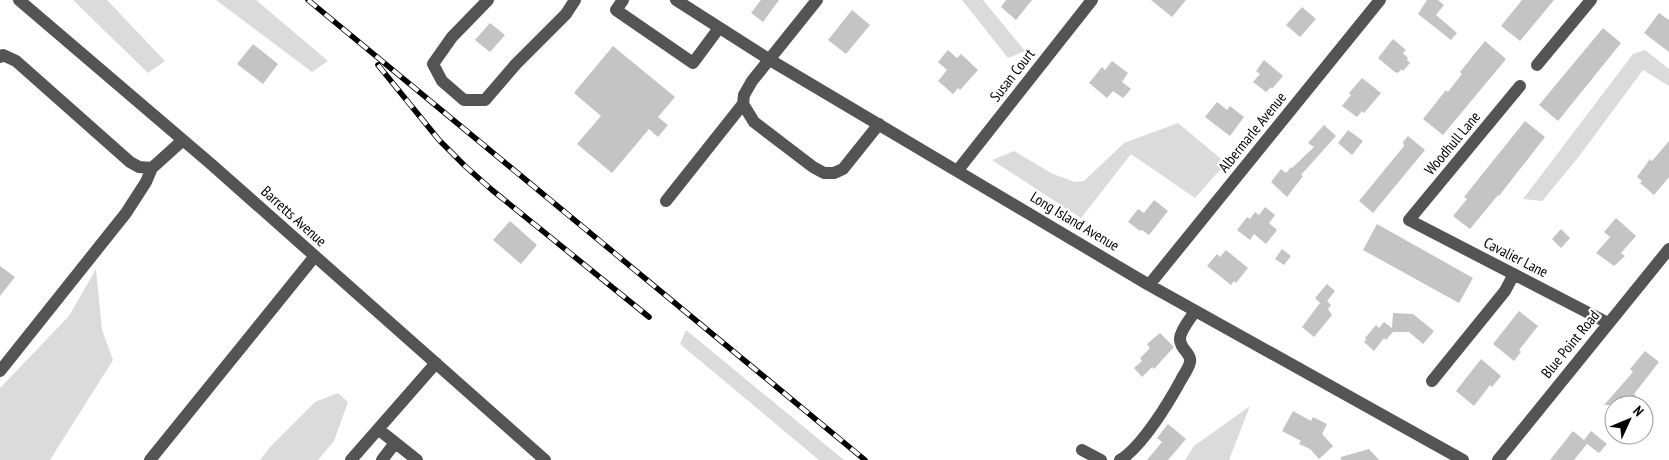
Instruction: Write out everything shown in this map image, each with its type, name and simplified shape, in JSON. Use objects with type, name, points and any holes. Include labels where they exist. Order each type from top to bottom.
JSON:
[{"type":"street","name":"Barretts Avenue","points":[[19,0],[183,140],[545,460]]},
{"type":"street","points":[[488,0],[452,37],[433,64],[442,81],[464,100],[485,100],[516,64],[566,14],[575,0]]},
{"type":"street","points":[[623,0],[616,10],[693,63],[719,28]]},
{"type":"street","name":"Long Island Avenue","points":[[676,0],[770,60],[1150,285],[1456,459]]},
{"type":"street","points":[[666,201],[743,104],[744,94],[752,81],[817,0]]},
{"type":"street","name":"Susan Court","points":[[958,170],[1092,0]]},
{"type":"street","name":"Albermarle Avenue","points":[[1150,285],[1380,0]]},
{"type":"street","points":[[1537,65],[1591,0]]},
{"type":"street","points":[[0,57],[3,56],[16,61],[130,162],[139,167],[152,168]]},
{"type":"street","name":"Woodhull Lane","points":[[1409,220],[1520,86]]},
{"type":"street","points":[[743,104],[754,122],[767,133],[813,167],[824,172],[834,173],[843,169],[879,124]]},
{"type":"street","points":[[0,371],[126,213],[146,182],[152,168],[183,140]]},
{"type":"street","name":"Cavalier Lane","points":[[1409,220],[1608,323]]},
{"type":"street","name":"Blue Point Road","points":[[1498,460],[1669,249]]},
{"type":"street","points":[[150,460],[315,256]]},
{"type":"street","points":[[1432,381],[1505,291],[1514,274]]},
{"type":"street","points":[[1120,460],[1135,447],[1158,418],[1172,397],[1191,361],[1180,342],[1180,336],[1195,311]]},
{"type":"street","points":[[351,460],[436,363]]},
{"type":"street","points":[[378,429],[417,460]]},
{"type":"street","points":[[382,460],[395,443]]},
{"type":"street","points":[[1082,450],[1101,460]]},
{"type":"shaded area","points":[[73,0],[107,0],[165,61],[148,73]]},
{"type":"shaded area","points":[[216,0],[256,0],[328,61],[312,72]]},
{"type":"shaded area","points":[[962,0],[983,0],[1025,51],[1008,58]]},
{"type":"shaded area","points":[[1645,50],[1669,69],[1669,86],[1643,70],[1577,159],[1542,201],[1523,199],[1633,54]]},
{"type":"shaded area","points":[[1178,123],[1226,163],[1195,198],[1131,154],[1081,218],[992,160],[1014,151],[1053,174],[1075,182],[1084,181],[1124,143]]},
{"type":"shaded area","points":[[96,269],[102,330],[113,360],[50,460],[0,460],[0,388],[69,316]]},
{"type":"shaded area","points":[[686,330],[844,460],[819,460],[680,344]]},
{"type":"shaded area","points":[[338,393],[348,402],[334,441],[318,460],[260,460],[270,447],[315,402]]},
{"type":"shaded area","points":[[1250,406],[1229,460],[1185,460],[1194,446]]},
{"type":"building","points":[[761,0],[779,0],[763,22],[751,13]]},
{"type":"building","points":[[1006,0],[1032,0],[1016,20],[1001,7]]},
{"type":"building","points":[[1151,0],[1186,0],[1172,17]]},
{"type":"building","points":[[1427,0],[1438,0],[1444,5],[1436,15],[1457,33],[1451,40],[1418,14]]},
{"type":"building","points":[[1522,0],[1554,0],[1520,41],[1501,26]]},
{"type":"building","points":[[1302,7],[1316,19],[1300,37],[1286,25]]},
{"type":"building","points":[[852,10],[870,25],[846,54],[828,40]]},
{"type":"building","points":[[1659,13],[1669,20],[1669,52],[1644,33]]},
{"type":"building","points":[[490,23],[505,35],[490,52],[475,40]]},
{"type":"building","points":[[1603,28],[1621,43],[1558,121],[1539,105]]},
{"type":"building","points":[[1393,39],[1406,50],[1403,53],[1410,63],[1403,71],[1402,69],[1398,73],[1378,58]]},
{"type":"building","points":[[1485,41],[1506,59],[1443,135],[1423,119],[1446,90],[1448,92],[1462,74],[1460,72]]},
{"type":"building","points":[[253,44],[278,64],[263,84],[237,64]]},
{"type":"building","points":[[613,46],[675,97],[658,117],[668,125],[658,137],[649,129],[612,173],[577,144],[601,116],[574,93]]},
{"type":"building","points":[[948,50],[957,58],[961,54],[978,70],[960,90],[958,88],[953,94],[938,81],[947,70],[938,62]]},
{"type":"building","points":[[1264,60],[1283,76],[1272,89],[1271,87],[1266,92],[1253,82],[1260,74],[1256,71]]},
{"type":"building","points":[[1112,61],[1128,73],[1122,82],[1131,89],[1123,98],[1113,91],[1107,98],[1089,83],[1102,67],[1105,70]]},
{"type":"building","points":[[1362,78],[1381,93],[1364,113],[1362,111],[1357,117],[1342,106],[1351,95],[1349,93]]},
{"type":"building","points":[[1217,102],[1227,110],[1230,106],[1244,117],[1230,136],[1205,117]]},
{"type":"building","points":[[1525,121],[1545,137],[1499,196],[1470,229],[1453,216],[1467,199],[1464,197]]},
{"type":"building","points":[[1324,125],[1336,136],[1301,175],[1303,176],[1287,197],[1271,182],[1281,169],[1286,173],[1314,147],[1308,143]]},
{"type":"building","points":[[1348,130],[1363,141],[1352,155],[1338,143]]},
{"type":"building","points":[[1408,136],[1425,150],[1373,213],[1359,201],[1404,146],[1403,142]]},
{"type":"building","points":[[1669,141],[1669,177],[1654,195],[1640,183],[1642,181],[1637,177],[1650,159],[1652,161]]},
{"type":"building","points":[[1154,200],[1168,211],[1149,235],[1128,222],[1138,209],[1144,213]]},
{"type":"building","points":[[1265,207],[1275,215],[1269,223],[1277,230],[1266,244],[1254,234],[1250,240],[1237,230],[1247,217],[1250,219],[1255,212],[1259,215]]},
{"type":"building","points":[[1616,218],[1636,236],[1621,253],[1625,256],[1614,266],[1596,253],[1610,237],[1604,232]]},
{"type":"building","points":[[510,221],[537,245],[521,264],[493,240]]},
{"type":"building","points":[[1377,224],[1473,278],[1459,303],[1363,250]]},
{"type":"building","points":[[1561,229],[1570,238],[1561,248],[1552,239]]},
{"type":"building","points":[[1282,249],[1291,256],[1284,265],[1275,259]]},
{"type":"building","points":[[1226,250],[1248,268],[1236,283],[1234,281],[1231,285],[1207,266],[1217,254],[1220,257]]},
{"type":"building","points":[[0,266],[15,277],[0,296]]},
{"type":"building","points":[[1327,284],[1335,291],[1327,301],[1331,305],[1328,309],[1332,315],[1314,337],[1302,327],[1320,303],[1315,298]]},
{"type":"building","points":[[1519,311],[1538,326],[1519,350],[1521,352],[1514,361],[1493,344]]},
{"type":"building","points":[[1393,313],[1413,314],[1434,331],[1423,344],[1409,332],[1393,332],[1386,340],[1384,338],[1374,351],[1364,342],[1365,338],[1376,325],[1379,328],[1384,322],[1392,328]]},
{"type":"building","points":[[1160,333],[1174,347],[1154,369],[1152,367],[1142,377],[1134,368],[1142,361],[1140,358],[1150,348],[1147,344]]},
{"type":"building","points":[[1645,351],[1659,362],[1635,395],[1613,395],[1633,372],[1630,369]]},
{"type":"building","points":[[1481,359],[1501,376],[1492,387],[1490,385],[1474,406],[1456,391]]},
{"type":"building","points":[[1293,411],[1311,421],[1313,417],[1327,424],[1322,434],[1333,446],[1319,459],[1310,449],[1299,444],[1301,441],[1282,431]]},
{"type":"building","points":[[1168,424],[1186,439],[1168,460],[1147,460],[1162,442],[1157,438]]},
{"type":"building","points":[[1573,431],[1584,440],[1591,431],[1606,445],[1599,453],[1587,444],[1574,460],[1550,460]]},
{"type":"building","points":[[1369,449],[1379,460],[1341,460],[1341,457]]},
{"type":"railway","points":[[308,0],[865,460]]},
{"type":"railway","points":[[378,65],[439,140],[465,166],[649,317]]}]
